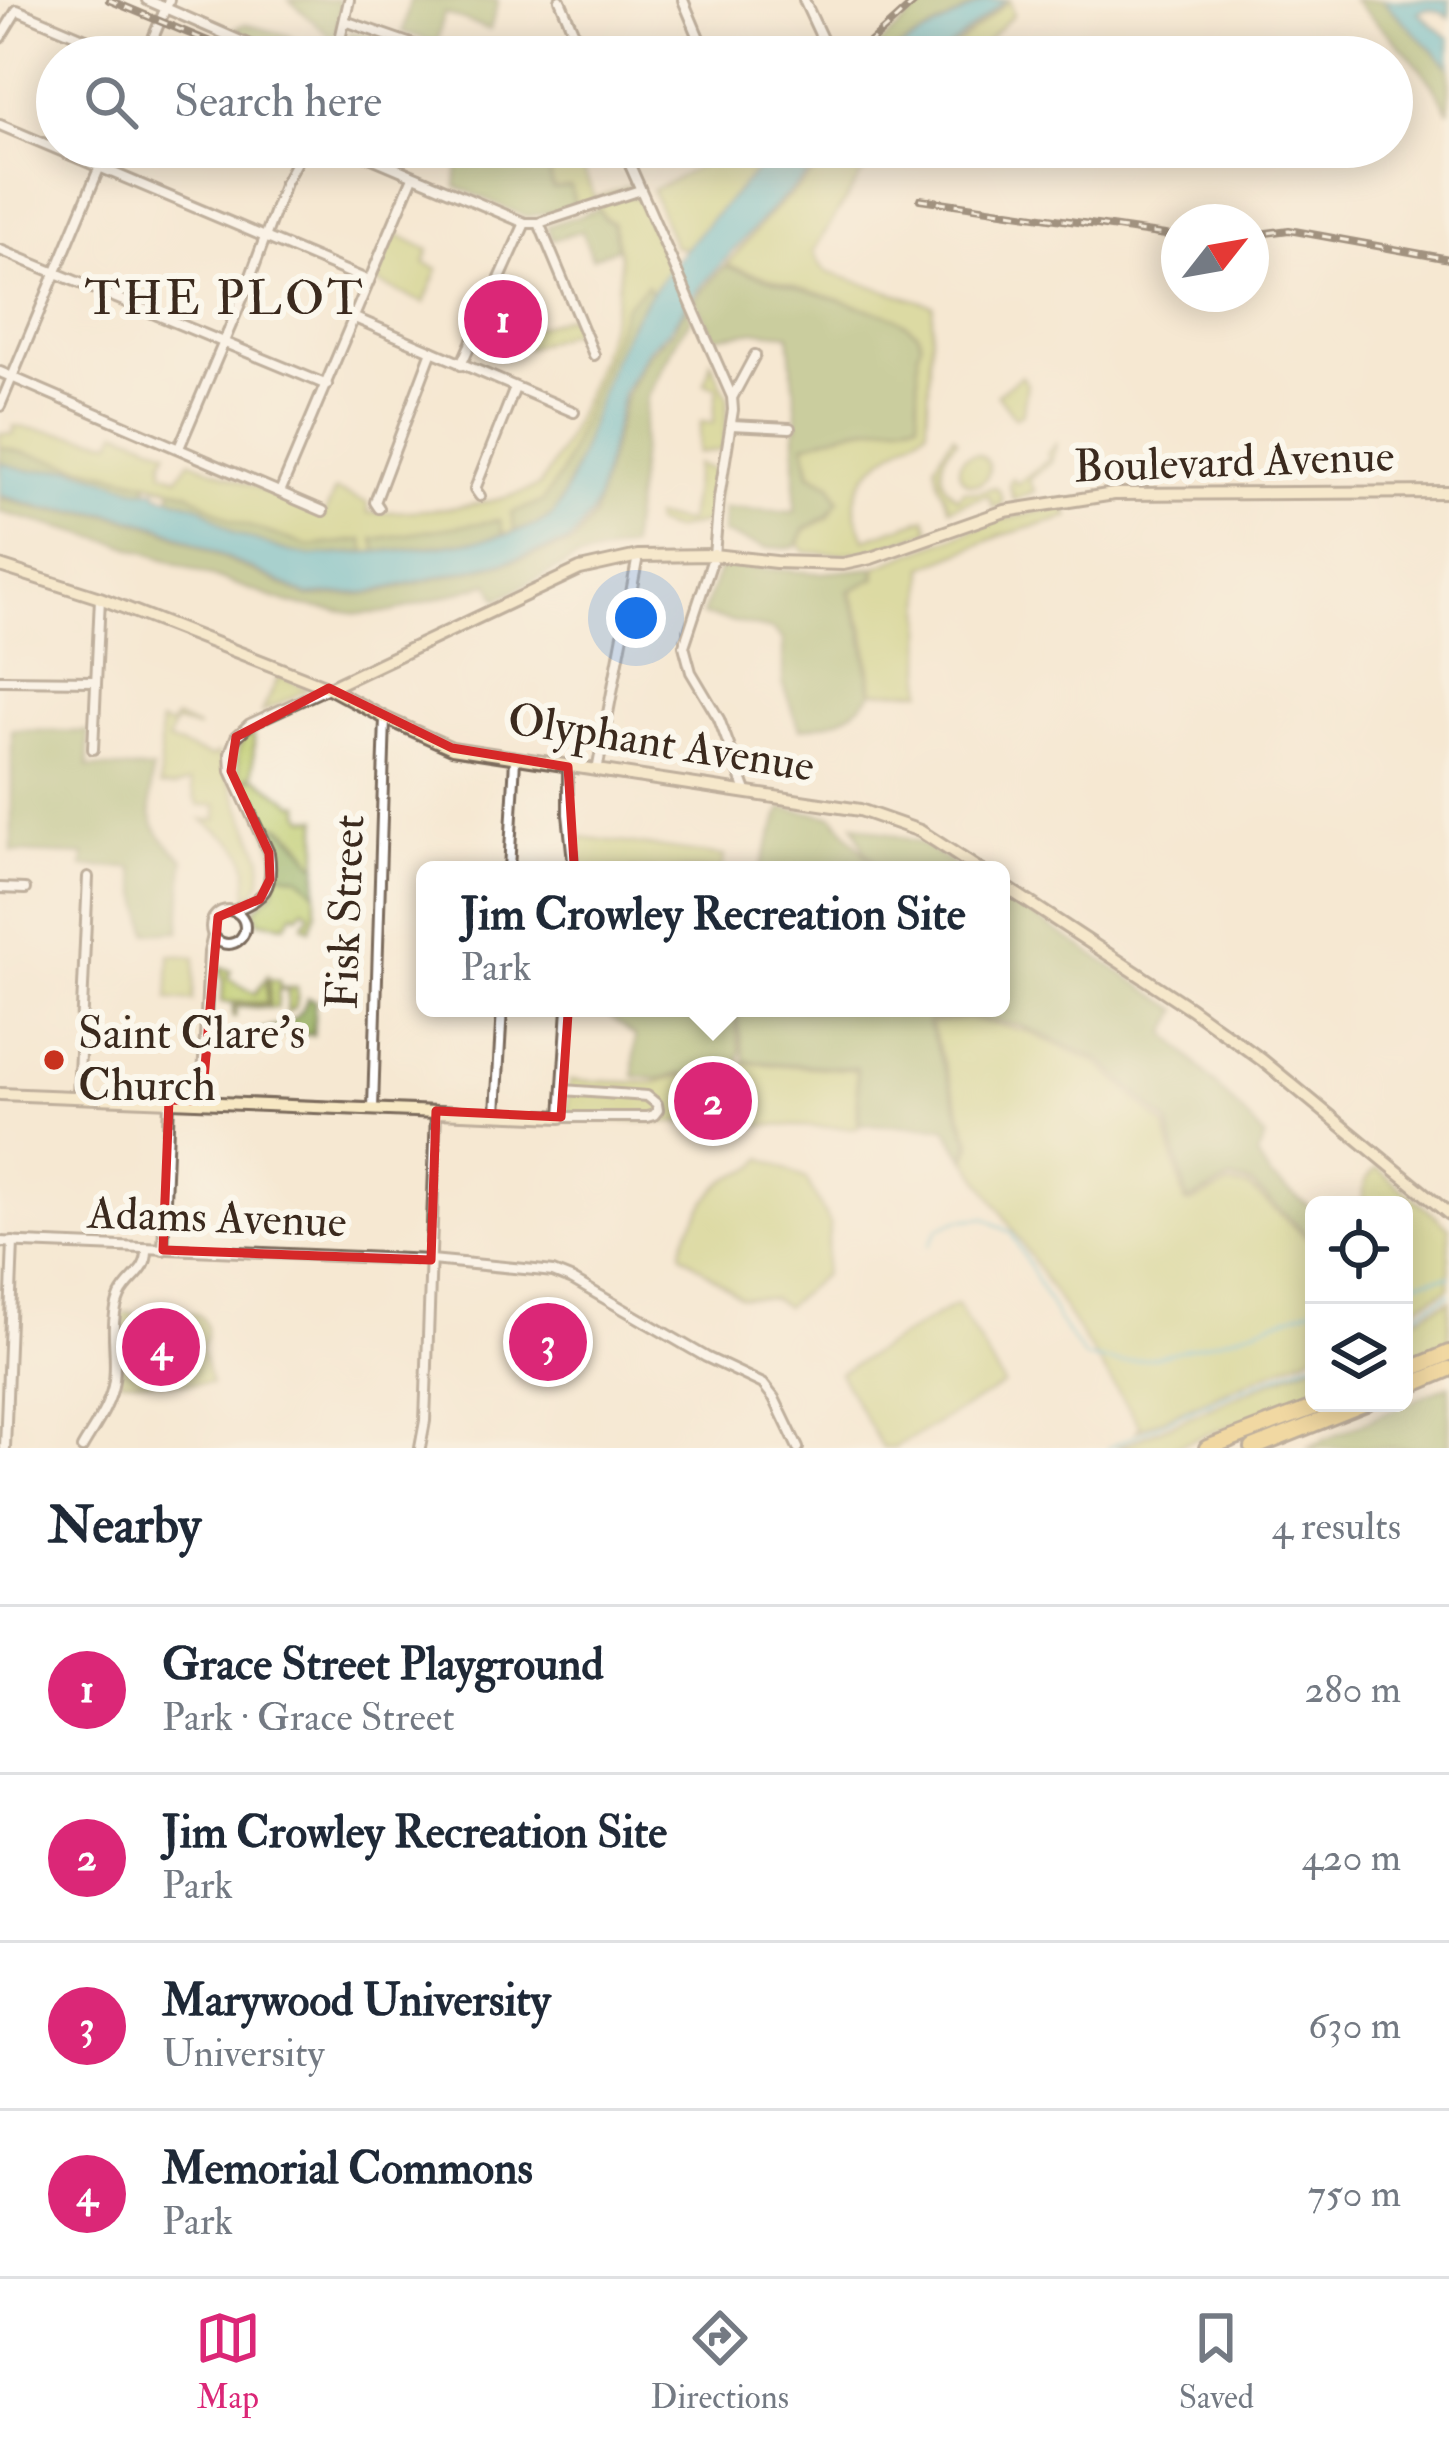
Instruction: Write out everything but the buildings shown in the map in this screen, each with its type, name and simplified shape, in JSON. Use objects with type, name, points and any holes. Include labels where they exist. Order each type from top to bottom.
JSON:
[{"type":"highway","points":[[1413,1368],[1449,1353]]},
{"type":"highway","points":[[1413,1384],[1449,1369]]},
{"type":"highway","points":[[1207,1448],[1305,1411]]},
{"type":"highway","points":[[1253,1448],[1343,1412]]},
{"type":"street","points":[[147,0],[167,4],[234,36]]},
{"type":"street","points":[[341,36],[350,0]]},
{"type":"street","points":[[560,0],[575,36]]},
{"type":"street","points":[[683,0],[698,36]]},
{"type":"street","points":[[804,0],[821,36]]},
{"type":"street","points":[[154,36],[167,4]]},
{"type":"street","points":[[0,38],[17,10],[78,36]]},
{"type":"street","points":[[345,21],[388,36]]},
{"type":"street","points":[[0,124],[36,140]]},
{"type":"street","points":[[179,448],[294,168]]},
{"type":"street","points":[[393,168],[525,223],[539,223],[640,190]]},
{"type":"street","points":[[631,168],[732,397],[714,555],[684,646],[691,672],[719,718],[746,791]]},
{"type":"street","points":[[0,406],[100,169],[369,281]]},
{"type":"street","points":[[280,492],[413,177]]},
{"type":"street","points":[[461,365],[525,223]]},
{"type":"street","points":[[539,223],[595,355]]},
{"type":"street","points":[[0,250],[327,385]]},
{"type":"street","points":[[355,318],[574,412]]},
{"type":"street","points":[[379,508],[375,502],[432,351]]},
{"type":"street","points":[[732,397],[755,355]]},
{"type":"street","points":[[0,372],[323,511]]},
{"type":"street","points":[[480,496],[475,489],[515,388]]},
{"type":"street","points":[[731,424],[790,428]]},
{"type":"street","name":"Boulevard Avenue","points":[[329,688],[580,569],[638,556],[714,555],[843,564],[1006,511],[1114,494],[1449,492]]},
{"type":"street","points":[[597,771],[638,556]]},
{"type":"street","points":[[0,566],[100,598],[329,688]]},
{"type":"street","points":[[93,749],[100,598]]},
{"type":"street","points":[[0,680],[95,682]]},
{"type":"street","points":[[202,1101],[211,924],[226,910],[251,905],[264,894],[270,880],[268,853],[231,771],[230,753],[236,737],[250,724],[329,688]]},
{"type":"street","name":"Olyphant Avenue","points":[[329,688],[452,748],[860,810],[920,831],[966,861]]},
{"type":"street","name":"Fisk Street","points":[[373,1108],[385,718]]},
{"type":"street","points":[[509,861],[515,759]]},
{"type":"street","points":[[568,766],[573,861]]},
{"type":"street","points":[[78,1097],[88,877]]},
{"type":"street","points":[[0,888],[25,889]]},
{"type":"street","points":[[1010,890],[1262,1060],[1449,1214]]},
{"type":"street","points":[[213,935],[226,944],[241,938],[244,922],[233,911]]},
{"type":"street","points":[[496,1113],[501,1017]]},
{"type":"street","points":[[561,1117],[567,1017]]},
{"type":"street","points":[[0,1094],[561,1117],[647,1117],[658,1110],[647,1096],[563,1090]]},
{"type":"street","points":[[163,1250],[169,1100]]},
{"type":"street","points":[[420,1448],[436,1111]]},
{"type":"street","name":"Adams Avenue","points":[[0,1242],[431,1260],[535,1270],[573,1280],[706,1357],[763,1384],[798,1448]]},
{"type":"street","points":[[5,1448],[3,1396],[13,1242]]},
{"type":"street","points":[[82,1448],[114,1381],[118,1302],[147,1263],[147,1249]]},
{"type":"highlighted area","points":[[329,688],[452,748],[568,767],[576,896],[561,1117],[436,1111],[431,1260],[163,1250],[169,1100],[202,1101],[218,917],[260,899],[270,879],[269,853],[231,771],[236,737]]},
{"type":"green space","points":[[289,0],[337,0],[341,4],[336,36],[329,36]]},
{"type":"green space","points":[[410,0],[498,1],[490,30],[444,13],[439,36],[403,32]]},
{"type":"green space","points":[[929,0],[984,0],[920,36],[889,36]]},
{"type":"green space","points":[[1010,0],[1014,14],[992,36],[968,36]]},
{"type":"green space","points":[[1353,0],[1382,0],[1449,68],[1449,112],[1413,60],[1413,36],[1391,36]]},
{"type":"green space","points":[[245,24],[290,36],[248,36],[236,28]]},
{"type":"green space","points":[[458,168],[548,172],[553,189],[570,186],[575,207],[526,217],[456,186]]},
{"type":"green space","points":[[582,168],[595,198],[629,186],[670,269],[652,294],[646,285],[561,474],[542,502],[511,513],[515,531],[504,534],[499,520],[375,539],[377,552],[366,552],[362,540],[309,546],[232,521],[188,492],[0,447],[0,433],[14,434],[14,426],[113,441],[118,430],[168,450],[163,472],[178,477],[190,460],[324,516],[335,490],[368,503],[368,513],[476,504],[539,486],[591,381],[611,320],[620,262],[613,222],[595,201],[577,207],[570,186],[554,188],[549,171]]},
{"type":"green space","points":[[695,168],[760,168],[685,249],[674,246],[652,190]]},
{"type":"green space","points":[[820,168],[866,168],[814,250],[819,263],[829,273],[933,305],[927,429],[872,468],[858,490],[856,512],[865,539],[926,518],[930,530],[897,543],[841,553],[805,552],[799,544],[805,530],[828,518],[839,500],[831,483],[811,472],[804,444],[857,429],[918,421],[921,342],[918,332],[895,317],[727,265],[771,213]]},
{"type":"green space","points":[[598,209],[612,223],[617,248],[592,258],[582,231],[553,240],[547,226]]},
{"type":"green space","points":[[395,233],[429,250],[424,263],[438,269],[424,303],[374,281]]},
{"type":"green space","points":[[725,266],[895,317],[918,333],[921,343],[918,420],[857,428],[804,444],[810,474],[831,485],[838,502],[827,516],[804,529],[796,547],[766,548],[723,534],[724,508],[795,512],[798,427],[789,334],[757,331],[714,337],[695,299]]},
{"type":"green space","points":[[647,285],[652,294],[630,324],[555,514],[515,531],[511,513],[542,502],[561,474],[625,306]]},
{"type":"green space","points":[[504,293],[520,333],[570,316],[575,331],[528,348],[488,329]]},
{"type":"green space","points":[[687,305],[691,319],[647,398],[630,547],[577,559],[498,599],[489,583],[392,612],[358,614],[291,604],[121,544],[0,512],[0,498],[47,511],[108,515],[160,529],[308,597],[372,594],[572,544],[593,518],[626,395],[648,354],[674,330]]},
{"type":"green space","points":[[711,361],[728,399],[723,450],[697,453],[701,422],[713,423],[717,387],[705,384]]},
{"type":"green space","points":[[1021,376],[1027,384],[1023,412],[1015,418],[997,394]]},
{"type":"green space","points":[[953,435],[957,440],[943,462],[946,485],[958,498],[963,490],[994,487],[1001,505],[993,507],[988,495],[950,508],[935,464]]},
{"type":"green space","points":[[1057,442],[1051,462],[1029,480],[1035,491],[1014,500],[1010,480],[1017,484],[1049,459],[1047,453]]},
{"type":"green space","points":[[0,447],[168,487],[147,483],[148,491],[140,490],[73,468],[31,471],[0,463]]},
{"type":"green space","points":[[974,454],[985,458],[989,469],[985,480],[974,484],[963,480],[959,469],[963,458]]},
{"type":"green space","points":[[696,464],[720,472],[713,521],[673,530],[654,524],[653,517],[688,522]]},
{"type":"green space","points":[[172,488],[188,492],[232,521],[309,546],[363,540],[366,552],[310,556],[234,534],[202,507],[170,497]]},
{"type":"green space","points":[[1063,506],[1069,517],[1000,536],[924,567],[923,691],[873,692],[865,632],[851,591],[876,578],[876,567],[992,522]]},
{"type":"green space","points":[[500,520],[503,534],[482,540],[377,552],[374,539]]},
{"type":"green space","points":[[720,568],[820,573],[874,568],[875,578],[848,591],[862,632],[871,694],[863,703],[839,719],[800,729],[783,686],[783,640],[772,630],[702,615]]},
{"type":"green space","points":[[279,676],[308,689],[262,712]]},
{"type":"green space","points":[[175,718],[197,729],[175,722],[168,741],[212,757],[217,753],[262,857],[261,881],[247,897],[241,850],[203,820],[217,820],[217,805],[198,805],[190,782],[160,786],[160,722],[170,726]]},
{"type":"green space","points":[[12,730],[88,732],[88,767],[152,770],[156,829],[184,859],[180,931],[148,933],[133,868],[83,867],[84,855],[12,852]]},
{"type":"green space","points":[[251,731],[253,774],[242,780],[238,754]]},
{"type":"green space","points":[[255,777],[301,804],[305,818],[318,819],[318,863],[286,829],[262,818],[243,783]]},
{"type":"green space","points":[[782,808],[833,816],[870,861],[762,861]]},
{"type":"green space","points":[[262,818],[285,831],[318,863],[316,892],[300,877],[276,872]]},
{"type":"green space","points":[[854,824],[918,842],[948,861],[874,861]]},
{"type":"green space","points":[[582,837],[724,856],[723,861],[579,861],[577,842]]},
{"type":"green space","points":[[276,872],[300,877],[316,892],[310,929],[303,925],[310,913],[304,908],[298,915],[293,913],[285,925],[258,921],[255,909],[274,891]]},
{"type":"green space","points":[[1010,901],[1179,1010],[1167,1033],[1265,1137],[1257,1156],[1270,1177],[1305,1203],[1305,1232],[1250,1183],[1230,1180],[1188,1201],[1168,1123],[1100,1060],[1022,1026],[974,1017],[1010,1017]]},
{"type":"green space","points":[[170,955],[195,957],[193,1001],[168,999]]},
{"type":"green space","points":[[219,966],[231,971],[228,978],[255,994],[267,977],[267,1003],[222,1002]]},
{"type":"green space","points":[[270,979],[279,981],[280,988],[297,988],[294,1008],[287,1012],[288,990],[279,989],[277,1008],[236,1007],[233,1017],[233,1005],[269,1006]]},
{"type":"green space","points":[[308,998],[315,1000],[313,1035],[250,1032],[292,1020]]},
{"type":"green space","points":[[611,1017],[734,1017],[740,1053],[735,1076],[634,1076],[635,1036]]},
{"type":"green space","points":[[737,1017],[958,1017],[927,1020],[969,1141],[965,1159],[945,1127],[860,1124],[857,1068],[745,1061]]},
{"type":"green space","points":[[969,1019],[1025,1031],[1098,1063],[1165,1126],[1185,1202],[1229,1185],[1249,1187],[1305,1236],[1305,1357],[1137,1430],[1140,1426],[967,1159],[972,1143],[930,1023]]},
{"type":"green space","points":[[740,1063],[856,1070],[858,1128],[567,1119],[570,1080],[654,1083],[676,1077],[739,1081]]},
{"type":"green space","points":[[763,1158],[806,1179],[830,1224],[824,1274],[786,1307],[773,1299],[740,1297],[681,1253],[690,1227],[715,1190]]},
{"type":"green space","points":[[1376,1168],[1411,1196],[1363,1196],[1365,1181]]},
{"type":"green space","points":[[1413,1198],[1449,1227],[1449,1288],[1413,1308]]},
{"type":"green space","points":[[1449,1300],[1449,1341],[1413,1356],[1413,1319]]},
{"type":"green space","points":[[957,1304],[1004,1385],[894,1448],[882,1448],[839,1373]]},
{"type":"green space","points":[[128,1312],[159,1319],[191,1313],[201,1317],[206,1330],[201,1348],[211,1384],[120,1380],[121,1317]]},
{"type":"green space","points":[[1305,1367],[1305,1398],[1171,1448],[1117,1448]]},
{"type":"green space","points":[[1449,1385],[1449,1448],[1306,1448],[1388,1412],[1413,1412],[1413,1401]]},
{"type":"water","points":[[986,0],[1006,0],[963,36],[923,36]]},
{"type":"water","points":[[1383,0],[1449,0],[1449,18],[1434,10],[1418,13],[1449,38],[1449,66]]},
{"type":"water","points":[[760,168],[815,168],[770,210],[647,350],[623,393],[597,499],[569,542],[370,592],[308,595],[162,527],[109,513],[45,508],[0,495],[0,463],[31,471],[73,468],[202,507],[234,534],[310,556],[436,546],[533,526],[552,516],[560,505],[632,322],[720,209]]},
{"type":"waterway","points":[[929,1245],[938,1229],[959,1220],[985,1218],[1011,1233],[1085,1358],[1123,1363],[1156,1357],[1305,1310]]},
{"type":"waterway","points":[[1413,1282],[1449,1276]]},
{"type":"waterway","points":[[1413,1315],[1449,1294]]},
{"type":"waterway","points":[[1108,1448],[1305,1364]]},
{"type":"railway","points":[[109,0],[196,36]]},
{"type":"railway","points":[[877,36],[917,0]]},
{"type":"railway","points":[[920,199],[1161,234]]},
{"type":"railway","points":[[1269,233],[1289,230],[1449,259]]},
{"type":"place","name":"Grace Street Playground","points":[[503,319]]},
{"type":"place","name":"Saint Clare's Church","points":[[54,1060]]},
{"type":"place","name":"Jim Crowley Recreation Site","points":[[713,1101]]},
{"type":"place","name":"Marywood University","points":[[548,1342]]},
{"type":"place","name":"Memorial Commons","points":[[161,1347]]},
{"type":"district","name":"THE PLOT","points":[[225,299]]}]
